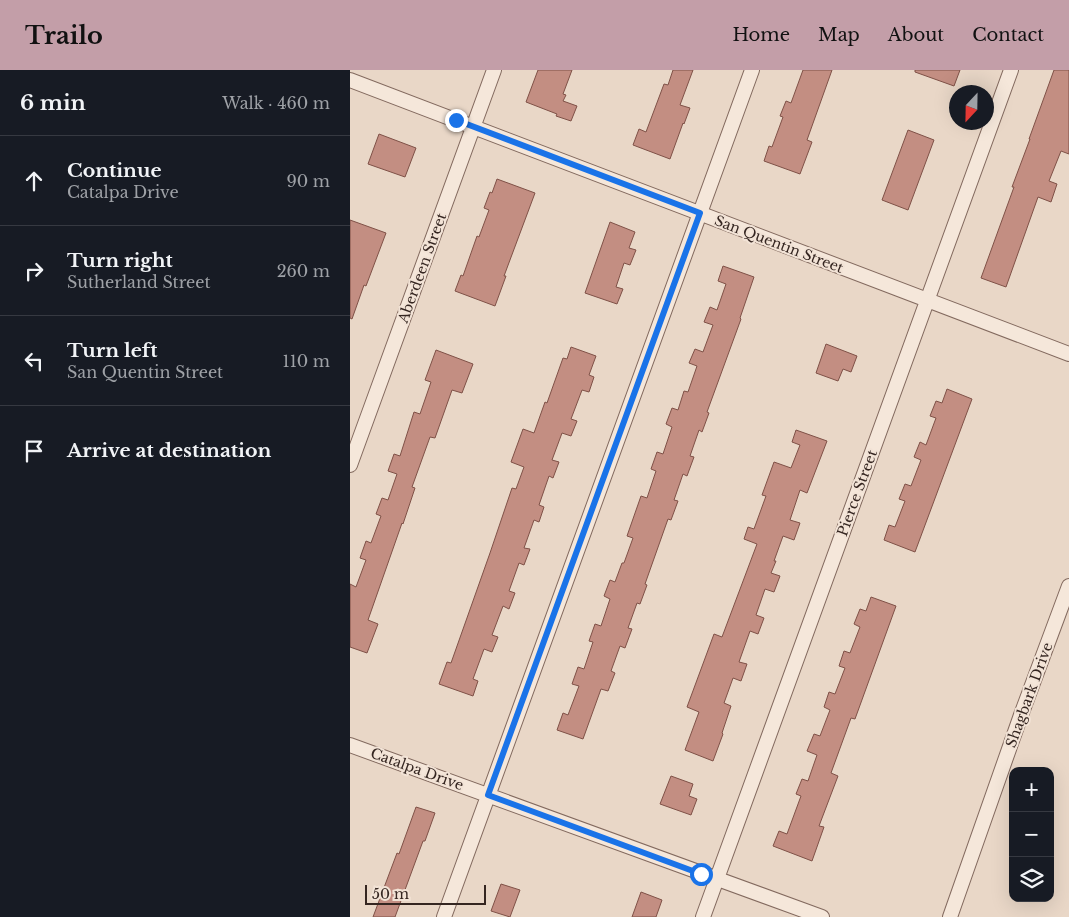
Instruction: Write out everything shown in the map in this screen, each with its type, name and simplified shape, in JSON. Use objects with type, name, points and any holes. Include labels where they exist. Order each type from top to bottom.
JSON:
[{"type":"street","name":"Aberdeen Street","points":[[350,465],[494,70]]},
{"type":"street","points":[[444,917],[752,70]]},
{"type":"street","name":"Pierce Street","points":[[703,917],[1011,70]]},
{"type":"street","name":"San Quentin Street","points":[[350,80],[1069,354]]},
{"type":"street","name":"Shagbark Drive","points":[[950,917],[1021,715],[1069,586]]},
{"type":"street","name":"Catalpa Drive","points":[[350,745],[822,917]]},
{"type":"building","points":[[538,70],[572,70],[563,94],[566,95],[563,101],[577,106],[571,121],[526,102]]},
{"type":"building","points":[[673,70],[693,70],[680,105],[690,108],[670,159],[633,145],[639,129],[646,132],[664,84],[668,85]]},
{"type":"building","points":[[803,70],[832,70],[807,140],[812,142],[800,174],[764,161],[769,146],[772,147],[783,117],[780,116],[786,101],[791,103]]},
{"type":"building","points":[[915,70],[960,70],[954,85],[915,72]]},
{"type":"building","points":[[1054,70],[1069,70],[1069,154],[1061,151],[1049,181],[1057,184],[1051,202],[1038,197],[1006,287],[981,278]]},
{"type":"building","points":[[908,130],[934,140],[908,210],[882,200]]},
{"type":"building","points":[[379,134],[416,148],[405,177],[368,164]]},
{"type":"building","points":[[497,179],[535,193],[504,276],[506,276],[495,306],[455,291],[461,275],[463,276],[477,236],[479,237],[489,210],[484,208]]},
{"type":"building","points":[[350,220],[386,233],[352,319],[350,318]]},
{"type":"building","points":[[610,222],[635,232],[629,248],[636,250],[630,265],[624,263],[616,287],[623,289],[617,304],[585,293]]},
{"type":"building","points":[[723,266],[754,277],[741,319],[707,412],[709,413],[702,432],[699,430],[690,456],[694,457],[687,476],[683,474],[674,500],[678,501],[671,520],[668,519],[645,584],[647,585],[640,604],[637,603],[628,628],[632,629],[625,648],[620,646],[611,671],[615,673],[608,691],[601,689],[583,739],[557,730],[563,713],[568,715],[579,686],[572,684],[578,667],[584,669],[593,642],[589,641],[595,624],[601,626],[610,599],[604,596],[610,580],[615,582],[633,538],[627,536],[641,496],[647,498],[656,471],[651,469],[657,452],[663,454],[672,427],[666,424],[672,408],[678,410],[684,391],[688,392],[697,366],[689,363],[695,349],[703,352],[713,325],[704,322],[710,307],[717,310],[726,284],[718,281]]},
{"type":"building","points":[[826,344],[857,356],[851,372],[843,369],[838,381],[816,373]]},
{"type":"building","points":[[571,347],[596,356],[589,375],[594,377],[589,392],[582,390],[571,419],[577,421],[571,436],[562,433],[552,460],[559,462],[553,478],[549,476],[539,505],[544,507],[539,522],[534,520],[524,548],[530,549],[524,565],[519,563],[509,591],[515,593],[509,609],[503,606],[492,635],[498,637],[492,652],[484,649],[473,679],[478,681],[473,696],[439,684],[447,662],[451,663],[512,488],[516,489],[524,467],[511,462],[523,429],[534,433],[563,358],[567,359]]},
{"type":"building","points":[[436,350],[473,364],[462,393],[452,390],[435,438],[430,437],[412,487],[415,488],[403,524],[368,620],[378,624],[367,653],[350,647],[350,584],[356,587],[366,560],[360,558],[366,541],[371,543],[381,516],[376,514],[382,498],[388,500],[397,474],[388,471],[394,454],[400,456],[414,412],[420,414],[431,382],[425,380]]},
{"type":"building","points":[[947,389],[972,399],[915,552],[884,540],[889,525],[895,527],[905,501],[899,499],[905,484],[911,486],[921,460],[914,457],[920,442],[926,445],[936,418],[930,416],[936,401],[942,403]]},
{"type":"building","points":[[796,430],[827,441],[807,493],[800,490],[790,520],[800,523],[794,540],[783,536],[774,561],[776,561],[771,573],[780,576],[774,592],[765,589],[756,615],[764,618],[758,634],[750,631],[739,662],[747,664],[741,681],[733,678],[724,703],[731,706],[713,761],[685,750],[699,712],[687,707],[714,634],[722,637],[757,544],[744,539],[748,527],[754,529],[766,496],[762,495],[774,462],[791,468],[800,445],[792,442]]},
{"type":"building","points":[[871,597],[896,606],[855,719],[851,718],[831,773],[838,776],[819,826],[824,827],[812,861],[773,846],[779,831],[787,834],[801,796],[796,794],[802,779],[808,781],[817,755],[807,751],[814,734],[820,736],[830,710],[824,707],[829,692],[835,694],[845,668],[839,666],[844,651],[850,653],[860,627],[854,624],[860,609],[866,611]]},
{"type":"building","points":[[671,776],[693,784],[689,796],[697,799],[691,815],[660,804]]},
{"type":"building","points":[[416,807],[435,813],[425,841],[423,841],[395,917],[373,917],[397,853],[399,854]]},
{"type":"building","points":[[501,884],[520,890],[510,917],[491,911]]},
{"type":"building","points":[[641,892],[662,900],[656,917],[632,917]]},
{"type":"route","points":[[456,120],[700,213],[488,795],[701,874]]}]
